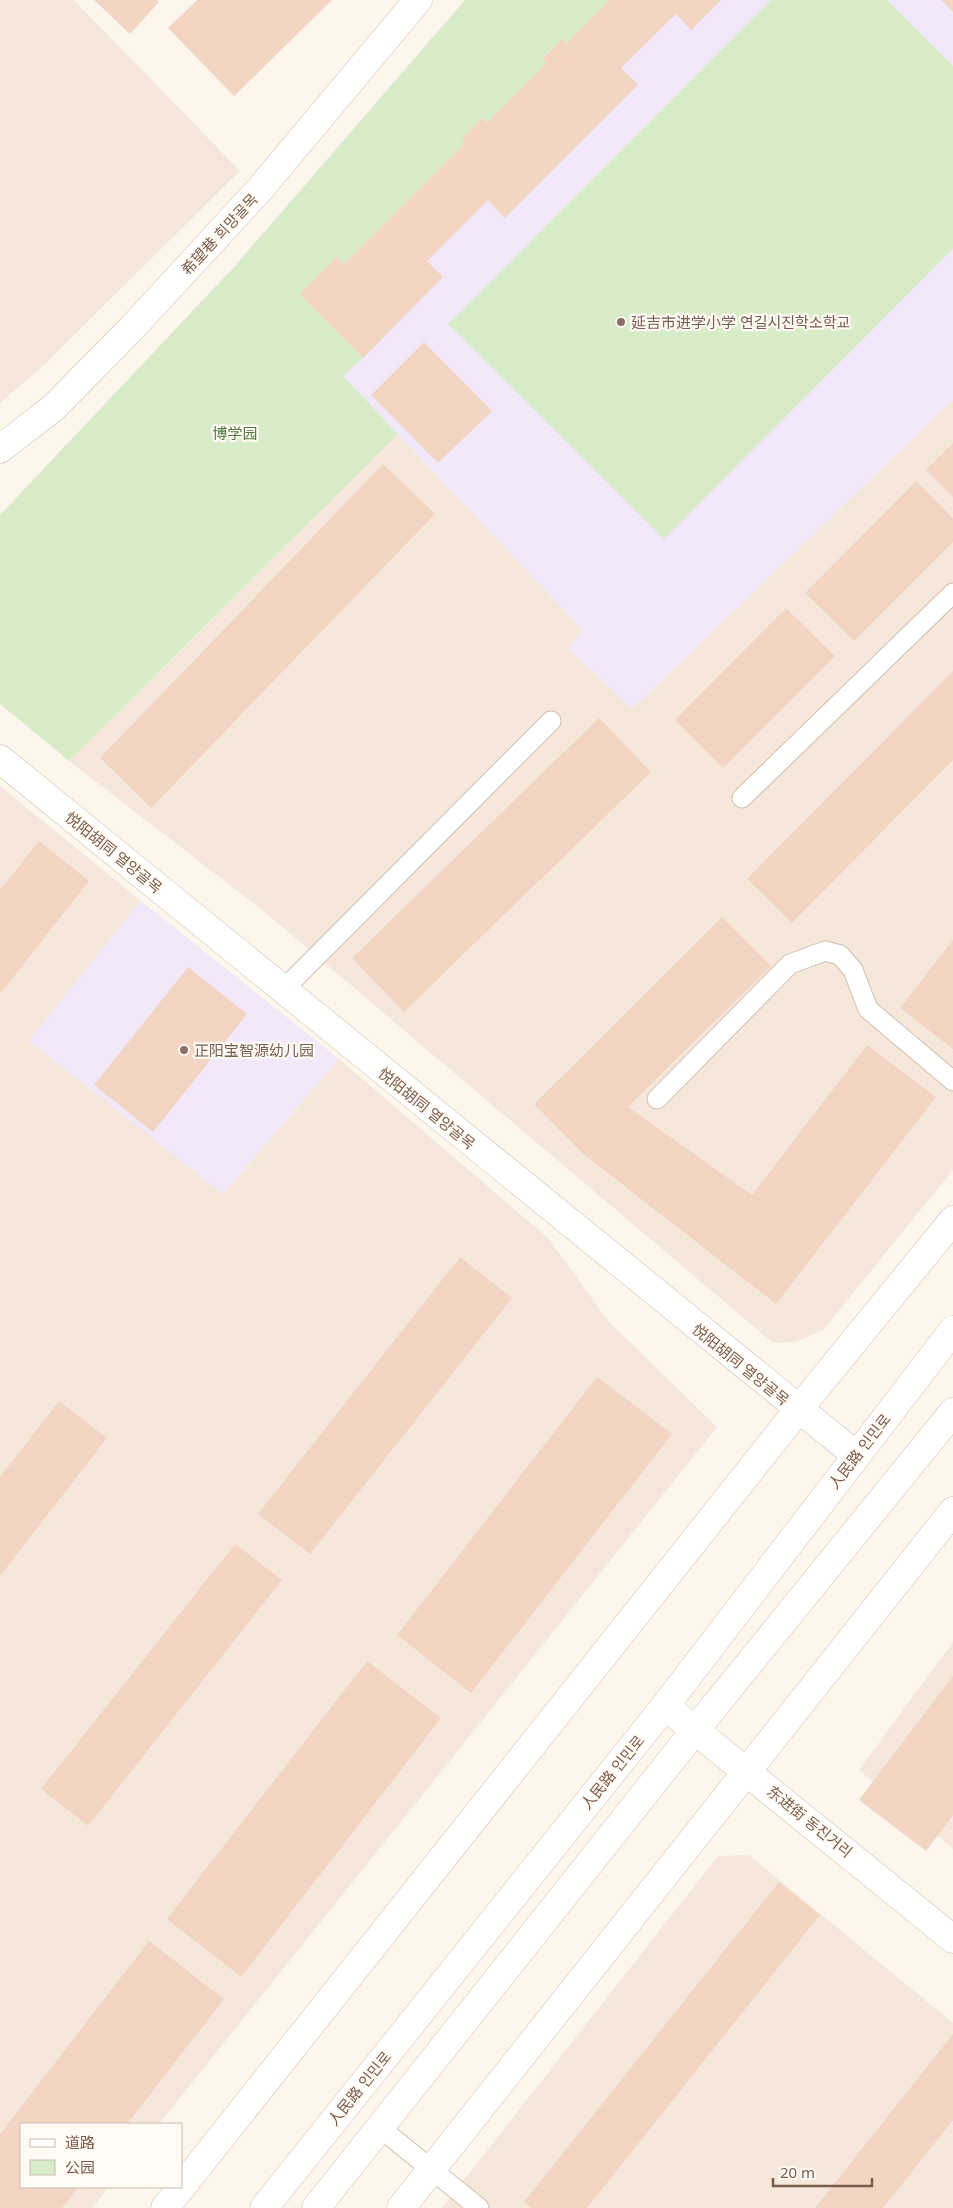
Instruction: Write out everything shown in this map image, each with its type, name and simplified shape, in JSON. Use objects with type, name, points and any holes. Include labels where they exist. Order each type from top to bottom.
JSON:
[{"type":"street","name":"希望巷 희망골목","points":[[0,449],[53,408],[131,329],[260,189],[418,0]]},
{"type":"street","name":"悦阳胡同 열양골목","points":[[0,760],[798,1410],[856,1455]]},
{"type":"street","points":[[182,2187],[798,1410],[953,1220]]},
{"type":"street","name":"人民路 인민로","points":[[264,2208],[665,1706],[953,1330]]},
{"type":"street","points":[[316,2208],[696,1728],[953,1412]]},
{"type":"street","points":[[401,2208],[953,1511]]},
{"type":"street","name":"东进街 동진거리","points":[[665,1706],[696,1728],[953,1939]]},
{"type":"street","points":[[165,2208],[181,2188]]},
{"type":"lane","points":[[742,798],[953,593]]},
{"type":"lane","points":[[283,990],[551,721]]},
{"type":"lane","points":[[657,1099],[790,964],[825,951],[840,955],[853,970],[868,1009],[953,1081]]},
{"type":"lane","points":[[380,2128],[479,2208]]},
{"type":"shaded area","points":[[0,0],[74,0],[240,171],[45,364],[0,403]]},
{"type":"shaded area","name":"延吉市进学小学 연길시진학소학교","points":[[465,0],[953,0],[953,400],[632,709],[568,648],[583,630],[343,376],[234,267]]},
{"type":"shaded area","points":[[953,400],[953,1170],[823,1330],[796,1342],[773,1343],[261,909],[69,761],[398,434],[583,630],[569,648],[632,709]]},
{"type":"shaded area","points":[[0,786],[141,901],[30,1041],[223,1194],[339,1059],[549,1239],[609,1322],[717,1427],[160,2123],[20,2123],[20,2188],[108,2188],[92,2208],[0,2208]]},
{"type":"shaded area","name":"正阳宝智源幼儿园","points":[[141,901],[339,1059],[223,1194],[29,1041]]},
{"type":"shaded area","points":[[953,1642],[953,1849],[859,1770]]},
{"type":"shaded area","points":[[749,1855],[953,2023],[953,2208],[442,2208],[718,1856]]},
{"type":"green space","name":"博学园","points":[[465,0],[610,0],[566,44],[562,39],[542,58],[547,63],[487,123],[482,118],[461,139],[465,143],[344,264],[337,257],[300,294],[363,358],[343,376],[398,434],[69,761],[0,704],[0,515],[234,267]]},
{"type":"green space","points":[[771,0],[887,0],[953,66],[953,249],[664,539],[448,324]]},
{"type":"building","points":[[94,0],[157,0],[159,2],[130,34]]},
{"type":"building","points":[[197,0],[332,0],[234,96],[168,28]]},
{"type":"building","points":[[610,0],[721,0],[691,30],[676,14],[621,68],[638,85],[505,218],[488,200],[427,261],[443,277],[363,358],[300,294],[337,257],[344,264],[465,143],[461,139],[482,118],[487,123],[547,63],[542,59],[562,39],[566,44]]},
{"type":"building","points":[[941,0],[953,0],[953,12]]},
{"type":"building","points":[[424,342],[492,411],[438,463],[371,395]]},
{"type":"building","points":[[953,443],[953,497],[926,470]]},
{"type":"building","points":[[383,464],[435,514],[151,808],[100,758]]},
{"type":"building","points":[[916,481],[953,518],[953,542],[854,641],[805,593]]},
{"type":"building","points":[[786,608],[835,656],[723,768],[675,720]]},
{"type":"building","points":[[953,671],[953,760],[792,923],[747,879]]},
{"type":"building","points":[[599,718],[651,772],[404,1012],[352,958]]},
{"type":"building","points":[[39,841],[89,881],[0,994],[0,890]]},
{"type":"building","points":[[722,917],[771,966],[628,1107],[752,1195],[867,1045],[936,1097],[776,1304],[582,1153],[534,1104]]},
{"type":"building","points":[[953,940],[953,1049],[900,1008]]},
{"type":"building","points":[[188,967],[247,1014],[153,1132],[94,1085]]},
{"type":"building","points":[[460,1257],[512,1298],[310,1554],[258,1514]]},
{"type":"building","points":[[597,1377],[672,1434],[471,1693],[397,1635]]},
{"type":"building","points":[[59,1401],[107,1438],[0,1576],[0,1477]]},
{"type":"building","points":[[235,1544],[282,1580],[88,1826],[41,1789]]},
{"type":"building","points":[[367,1661],[441,1718],[241,1977],[167,1919]]},
{"type":"building","points":[[953,1676],[953,1815],[926,1851],[859,1800]]},
{"type":"building","points":[[779,1882],[820,1915],[587,2208],[532,2208],[524,2202]]},
{"type":"building","points":[[149,1941],[224,1999],[128,2123],[20,2123],[20,2188],[77,2188],[62,2208],[0,2208],[0,2134]]},
{"type":"building","points":[[953,2034],[953,2120],[883,2208],[815,2208]]},
{"type":"place","name":"延吉市进学小学 연길시진학소학교","points":[[621,322]]},
{"type":"place","name":"正阳宝智源幼儿园","points":[[184,1050]]}]
